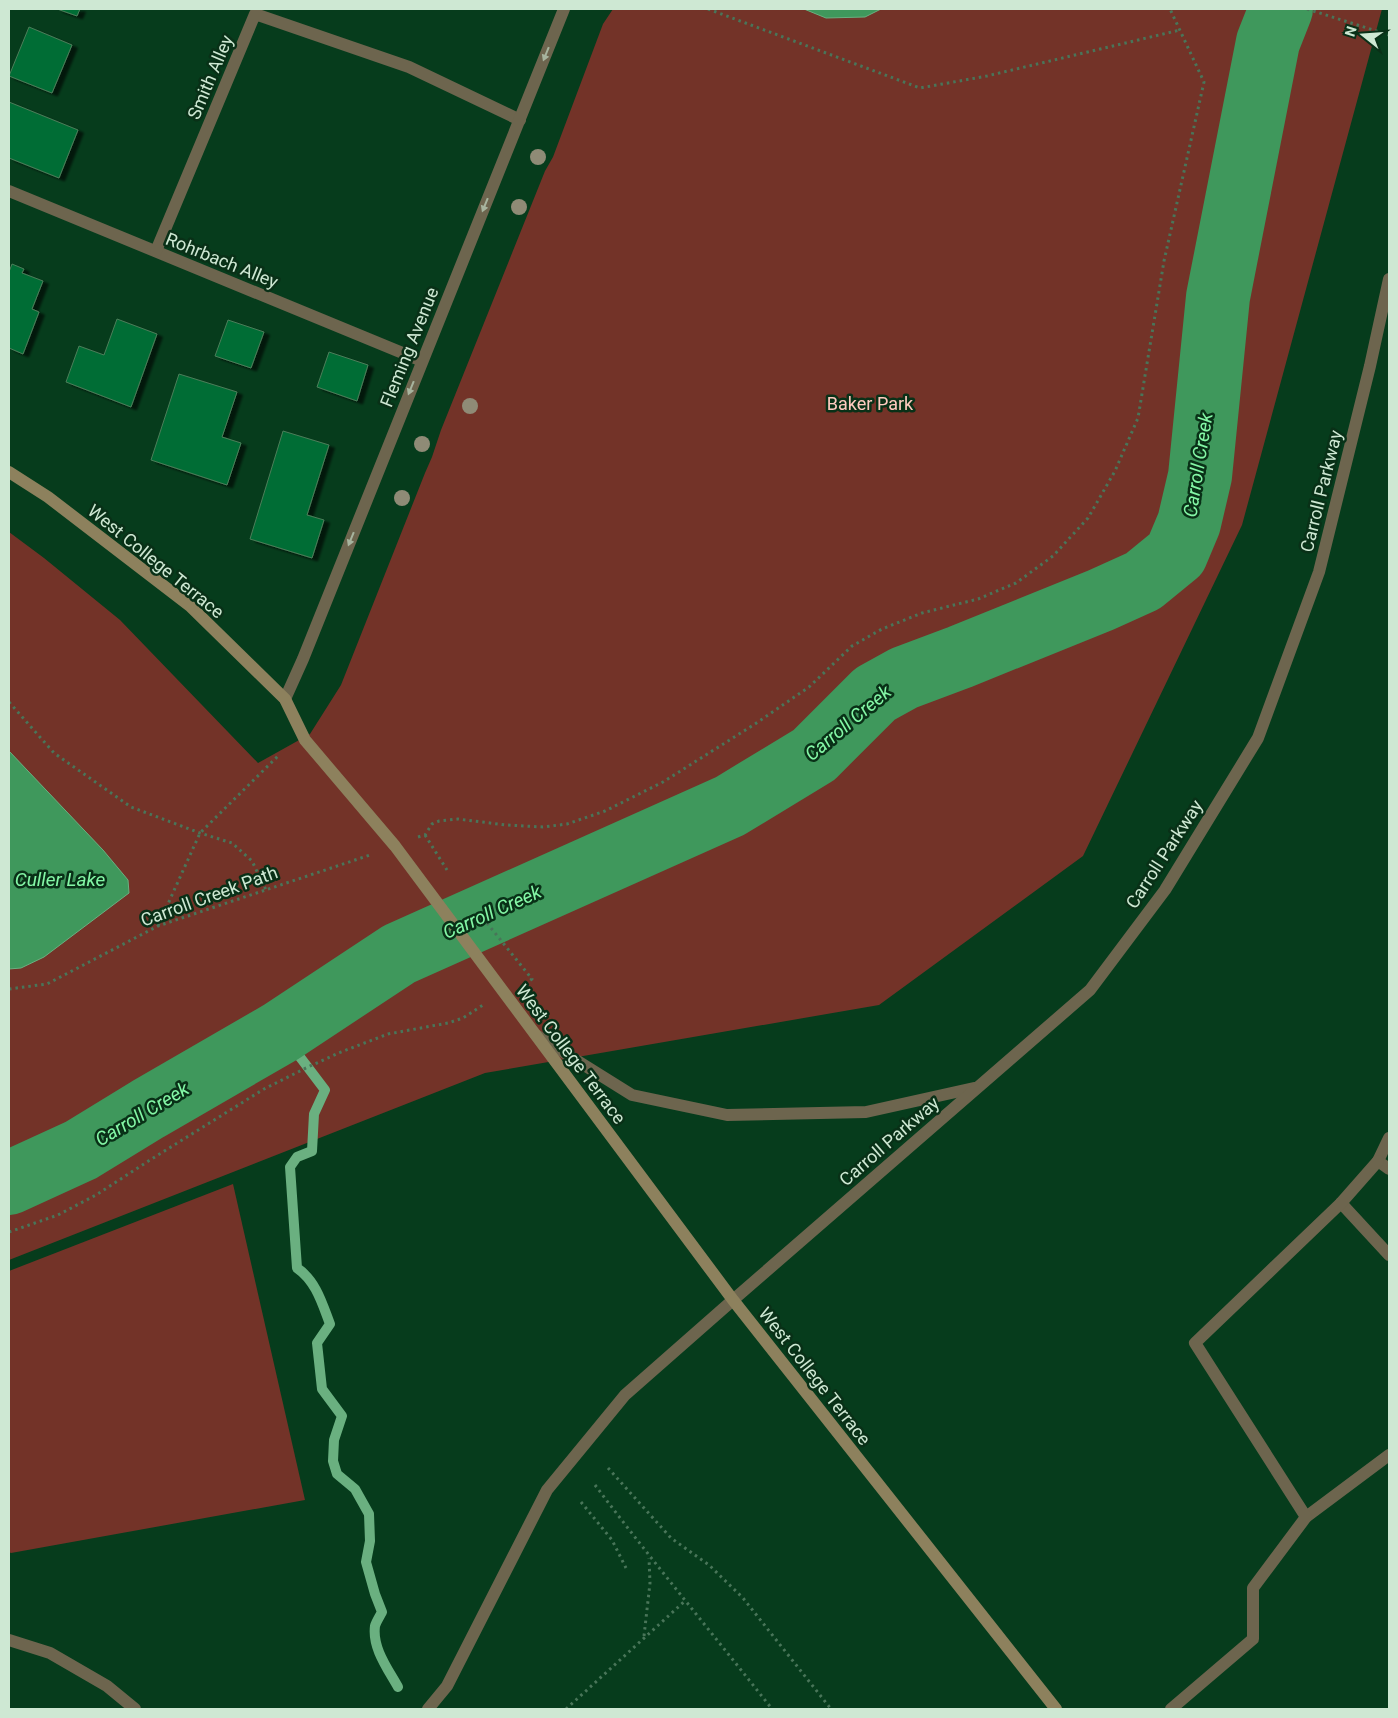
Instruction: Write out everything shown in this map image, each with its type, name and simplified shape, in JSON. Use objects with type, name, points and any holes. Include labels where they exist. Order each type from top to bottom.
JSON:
[{"type":"street","name":"Fleming Avenue","points":[[285,699],[303,659],[564,9]]},
{"type":"street","name":"Smith Alley","points":[[156,251],[255,14],[409,67],[520,120]]},
{"type":"street","name":"Rohrbach Alley","points":[[9,191],[422,361]]},
{"type":"street","name":"Carroll Parkway","points":[[428,1709],[447,1686],[547,1490],[625,1395],[1090,990],[1165,890],[1258,738],[1319,572],[1370,366],[1389,279]]},
{"type":"street","name":"West College Terrace","points":[[9,472],[48,497],[190,606],[285,699],[305,740],[395,846],[732,1300],[1056,1709]]},
{"type":"street","points":[[535,1034],[632,1095],[727,1115],[866,1112],[977,1088]]},
{"type":"street","points":[[1306,1516],[1195,1343],[1340,1203],[1378,1161],[1389,1138]]},
{"type":"street","points":[[1378,1161],[1389,1169]]},
{"type":"street","points":[[1340,1203],[1389,1255]]},
{"type":"street","points":[[1171,1709],[1185,1705],[1253,1639],[1253,1588],[1306,1516],[1389,1455]]},
{"type":"street","points":[[9,1640],[50,1653],[107,1686],[135,1709]]},
{"type":"path","points":[[708,9],[920,88],[987,76],[1180,30]]},
{"type":"path","name":"Carroll Creek Path","points":[[9,989],[47,984],[158,926],[425,835],[432,824],[439,821],[458,818],[506,825],[543,827],[567,824],[605,811],[663,782],[755,724],[809,687],[852,646],[882,629],[922,613],[978,599],[1016,582],[1053,556],[1088,518],[1116,471],[1138,418],[1164,261],[1204,82],[1170,9]]},
{"type":"path","points":[[1308,9],[1328,17],[1389,35]]},
{"type":"path","points":[[9,702],[54,753],[131,807],[232,843],[252,861],[266,890]]},
{"type":"path","points":[[158,926],[200,833],[278,756]]},
{"type":"path","points":[[425,835],[451,876]]},
{"type":"path","points":[[9,1232],[58,1214],[96,1195],[264,1089],[316,1063],[388,1034],[448,1023],[463,1018],[475,1009],[532,979],[512,956]]},
{"type":"path","points":[[608,1468],[671,1538],[708,1565],[743,1598],[831,1709]]},
{"type":"path","points":[[595,1484],[649,1557],[686,1600],[772,1709]]},
{"type":"path","points":[[581,1502],[612,1540],[626,1568]]},
{"type":"path","points":[[644,1637],[650,1583],[649,1557]]},
{"type":"path","points":[[566,1709],[686,1600]]},
{"type":"green space","name":"Baker Park","points":[[613,9],[1382,9],[1242,525],[1083,856],[879,1005],[485,1073],[9,1260],[9,532],[120,620],[258,763],[310,734],[341,685],[441,430],[545,171],[553,157],[603,24]]},
{"type":"green space","points":[[233,1184],[305,1500],[9,1552],[9,1271]]},
{"type":"water","points":[[804,9],[881,9],[865,17],[826,18]]},
{"type":"water","name":"Culler Lake","points":[[9,751],[103,850],[128,880],[129,893],[44,957],[21,968],[9,969]]},
{"type":"building","points":[[57,9],[80,9],[77,16]]},
{"type":"building","points":[[29,27],[72,45],[52,93],[9,76]]},
{"type":"building","points":[[9,102],[78,130],[59,178],[9,158]]},
{"type":"building","points":[[12,264],[24,269],[22,273],[43,281],[32,309],[39,312],[23,354],[9,348],[9,272]]},
{"type":"building","points":[[117,319],[157,334],[131,407],[66,382],[79,346],[104,355]]},
{"type":"building","points":[[228,320],[264,332],[251,368],[215,356]]},
{"type":"building","points":[[329,352],[368,365],[357,401],[317,387]]},
{"type":"building","points":[[179,374],[237,392],[222,437],[241,443],[227,485],[151,460]]},
{"type":"building","points":[[283,431],[329,445],[307,515],[324,520],[312,558],[250,539]]},
{"type":"waterway","name":"Carroll Creek","points":[[9,1183],[81,1150],[281,1032],[399,954],[730,806],[814,755],[875,694],[904,678],[1101,600],[1143,581],[1176,554],[1189,523],[1200,476],[1218,297],[1268,42],[1281,9]]},
{"type":"waterway","points":[[281,1032],[325,1090],[314,1114],[312,1151],[297,1157],[290,1167],[297,1268],[304,1273],[314,1286],[330,1324],[317,1343],[322,1389],[342,1416],[334,1440],[333,1461],[337,1474],[355,1489],[369,1514],[370,1541],[366,1562],[382,1612],[375,1626],[376,1642],[378,1650],[398,1687]]}]
